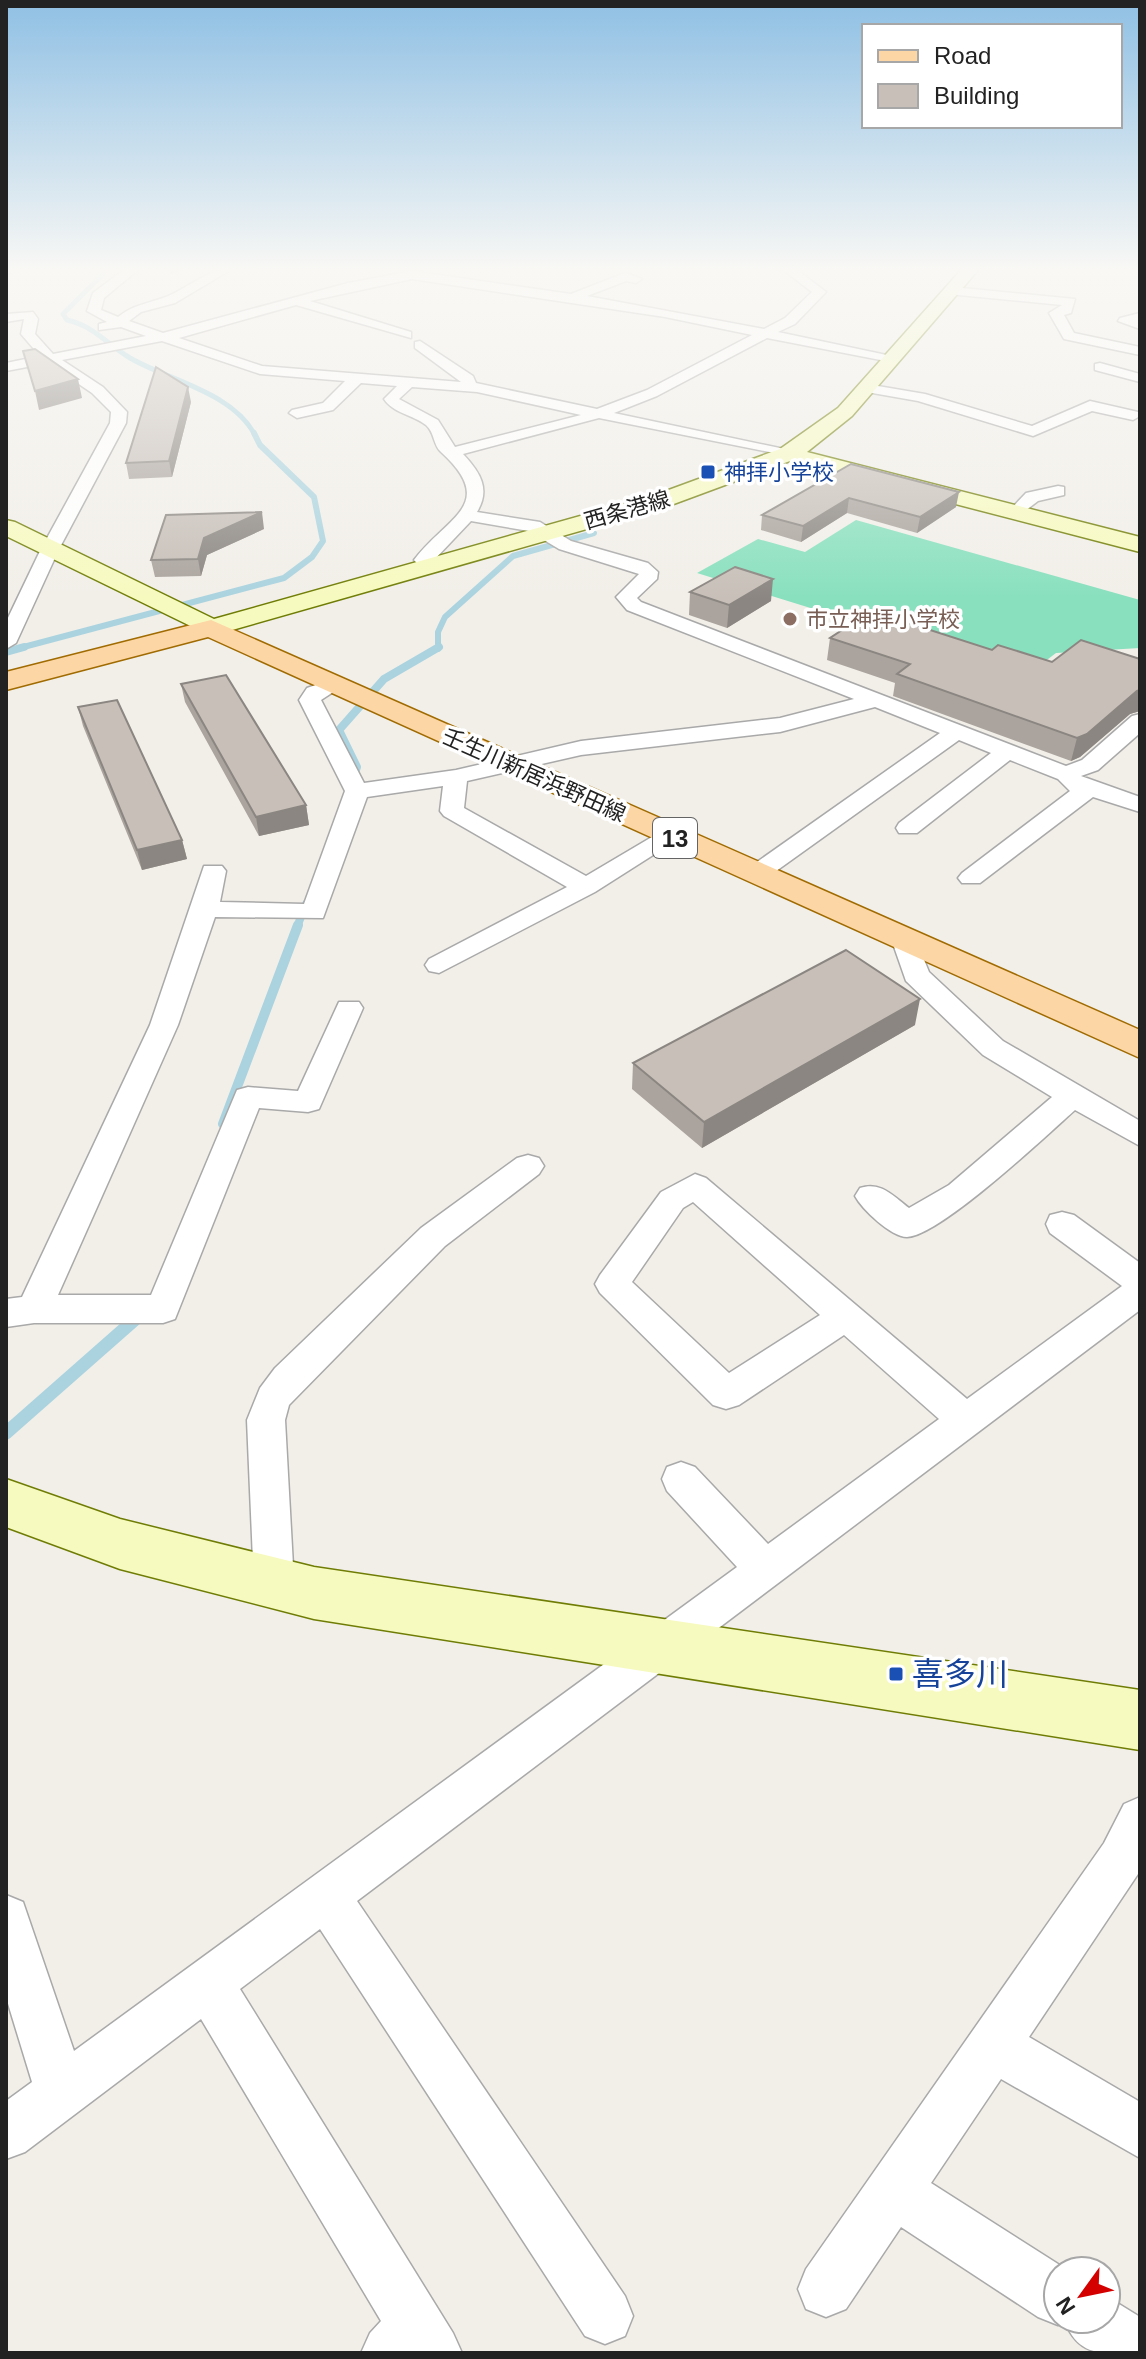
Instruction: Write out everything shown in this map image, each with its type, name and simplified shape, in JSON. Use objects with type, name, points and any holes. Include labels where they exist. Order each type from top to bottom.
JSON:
[{"type":"main road","name":"西条港線","points":[[211,628],[711,485],[788,454],[828,427],[874,379]]},
{"type":"main road","points":[[788,454],[1140,545]]},
{"type":"main road","points":[[6,527],[211,628]]},
{"type":"main road","points":[[6,681],[211,628]]},
{"type":"main road","name":"壬生川新居浜野田線","points":[[211,628],[1140,1045]]},
{"type":"main road","points":[[6,1503],[120,1544],[274,1584],[660,1649],[1140,1720]]},
{"type":"street","points":[[6,643],[50,549],[118,423],[119,412],[86,379]]},
{"type":"street","points":[[299,415],[328,407],[356,379]]},
{"type":"street","points":[[371,379],[469,387],[788,454]]},
{"type":"street","points":[[468,379],[469,387]]},
{"type":"street","points":[[454,452],[595,414],[652,393],[678,379]]},
{"type":"street","points":[[409,382],[391,399],[393,402],[431,420],[439,429],[445,448],[454,452],[477,480],[478,493],[465,515],[423,560],[431,567]]},
{"type":"street","points":[[866,388],[920,397],[1033,431],[1090,406],[1133,415]]},
{"type":"street","points":[[1017,512],[1032,497],[1058,491]]},
{"type":"street","points":[[465,515],[534,526],[565,545],[649,572],[648,579],[626,597],[634,606],[1009,750],[1140,805]]},
{"type":"street","points":[[205,909],[314,912],[357,791],[310,700],[315,693],[333,685]]},
{"type":"street","points":[[357,791],[456,777],[581,748],[780,725],[877,700]]},
{"type":"street","points":[[1073,779],[1140,721]]},
{"type":"street","points":[[756,874],[957,731]]},
{"type":"street","points":[[908,828],[1009,750]]},
{"type":"street","points":[[456,777],[452,811],[586,887]]},
{"type":"street","points":[[971,878],[1084,792],[1073,779]]},
{"type":"street","points":[[439,965],[586,887],[671,836]]},
{"type":"street","points":[[213,871],[205,909],[164,1025],[20,1311],[163,1309],[248,1097],[308,1102],[349,1008]]},
{"type":"street","points":[[905,941],[916,975],[949,1010],[993,1048],[1071,1097],[1140,1135]]},
{"type":"street","points":[[871,1196],[907,1225],[960,1193],[1071,1097]]},
{"type":"street","points":[[274,1584],[266,1420],[273,1399],[288,1379],[433,1237],[528,1166]]},
{"type":"street","points":[[846,1316],[726,1394],[612,1284],[672,1200],[695,1186],[846,1316],[967,1421]]},
{"type":"street","points":[[1062,1224],[1140,1281]]},
{"type":"street","points":[[6,2133],[1140,1291]]},
{"type":"street","points":[[681,1479],[766,1570]]},
{"type":"street","points":[[826,2289],[1121,1860],[1140,1820]]},
{"type":"street","points":[[326,1896],[605,2316]]},
{"type":"street","points":[[6,1919],[61,2092]]},
{"type":"street","points":[[208,1984],[413,2344]]},
{"type":"street","points":[[995,2046],[1140,2132]]},
{"type":"street","points":[[894,2190],[1042,2287]]},
{"type":"street","points":[[1117,2335],[1140,2350]]},
{"type":"green space","points":[[856,520],[1140,600],[1140,648],[1056,653],[1027,675],[697,573],[758,539],[805,552]]},
{"type":"building","points":[[31,379],[78,379],[35,391]]},
{"type":"building","points":[[152,379],[175,379],[188,387],[169,461],[126,463]]},
{"type":"building","points":[[851,464],[959,492],[920,517],[849,498],[803,526],[762,515]]},
{"type":"building","points":[[262,512],[204,538],[198,559],[151,560],[166,515]]},
{"type":"building","points":[[735,567],[773,579],[729,605],[690,592]]},
{"type":"building","points":[[871,611],[992,650],[998,645],[1052,662],[1081,640],[1140,659],[1140,690],[1087,734],[1077,738],[897,674],[910,664],[830,638]]},
{"type":"building","points":[[226,675],[306,805],[256,817],[181,684]]},
{"type":"building","points":[[117,700],[182,840],[137,850],[78,707]]},
{"type":"building","points":[[846,950],[920,999],[704,1122],[633,1063]]},
{"type":"waterway","points":[[176,379],[231,408],[245,420],[255,435]]},
{"type":"waterway","points":[[16,649],[284,578],[312,557],[323,541],[314,497],[260,445],[255,435]]},
{"type":"waterway","points":[[438,648],[438,632],[445,617],[513,556],[594,533]]},
{"type":"waterway","points":[[6,652],[24,647]]},
{"type":"waterway","points":[[353,779],[357,767],[339,730],[384,679],[438,648]]},
{"type":"waterway","points":[[297,927],[306,904]]},
{"type":"waterway","points":[[223,1124],[298,925]]},
{"type":"waterway","points":[[6,1433],[140,1315]]},
{"type":"place","name":"神拝小学校","points":[[708,472]]},
{"type":"place","name":"市立神拝小学校","points":[[790,619]]},
{"type":"place","name":"喜多川","points":[[896,1674]]}]
